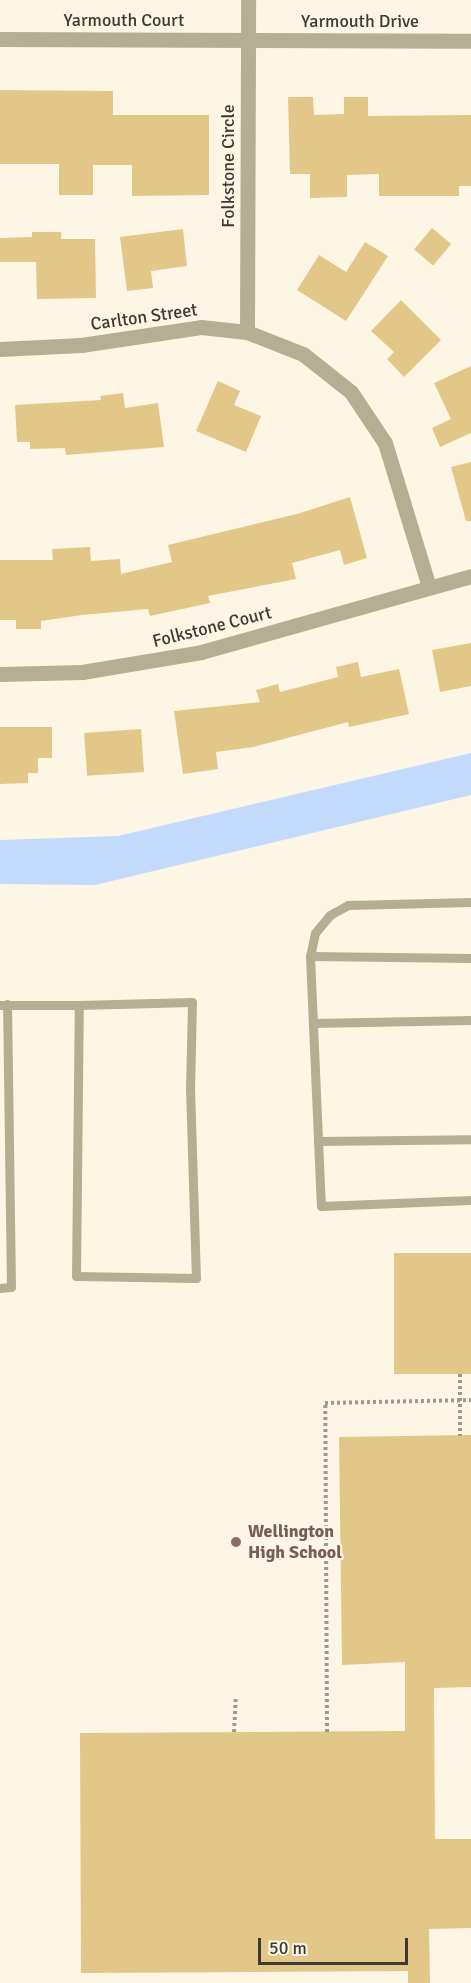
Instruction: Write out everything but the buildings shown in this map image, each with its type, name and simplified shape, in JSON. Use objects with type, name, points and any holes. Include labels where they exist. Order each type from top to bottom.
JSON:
[{"type":"street","name":"Folkstone Circle","points":[[247,332],[248,0]]},
{"type":"street","name":"Yarmouth Court","points":[[0,39],[248,40]]},
{"type":"street","name":"Yarmouth Drive","points":[[248,40],[471,41]]},
{"type":"street","name":"Carlton Street","points":[[0,349],[81,345],[201,327],[247,332],[285,345],[328,371],[370,417],[395,472],[429,587]]},
{"type":"street","points":[[429,587],[471,576]]},
{"type":"street","name":"Folkstone Court","points":[[0,675],[82,672],[181,656],[429,587]]},
{"type":"lane","points":[[471,902],[348,905],[330,915],[315,933],[310,956],[321,1206],[471,1200]]},
{"type":"lane","points":[[310,956],[471,958]]},
{"type":"lane","points":[[0,1288],[11,1287],[4,1005],[192,1002],[190,1088],[196,1278],[76,1276],[79,1005]]},
{"type":"lane","points":[[313,1023],[471,1020]]},
{"type":"lane","points":[[318,1141],[471,1138]]},
{"type":"path","points":[[460,1374],[460,1436]]},
{"type":"path","points":[[327,1732],[325,1403],[471,1400]]},
{"type":"path","points":[[234,1732],[236,1699]]},
{"type":"water","points":[[471,753],[471,795],[95,885],[0,884],[0,840],[118,836]]},
{"type":"place","name":"Wellington High School","points":[[236,1542]]}]
